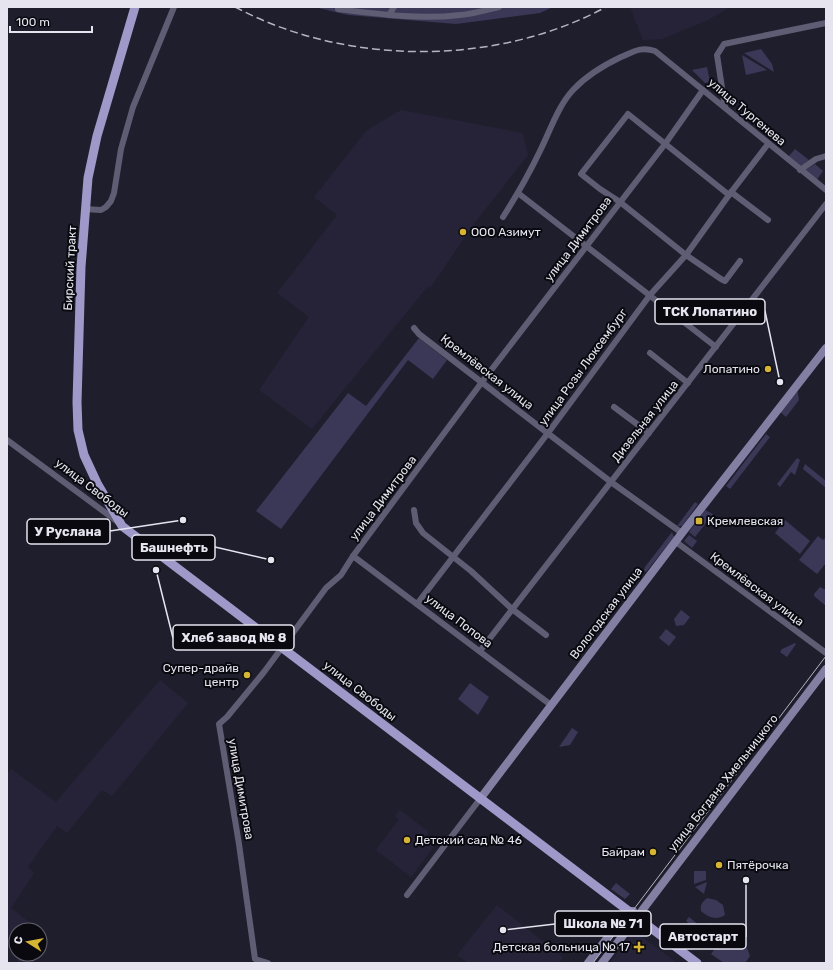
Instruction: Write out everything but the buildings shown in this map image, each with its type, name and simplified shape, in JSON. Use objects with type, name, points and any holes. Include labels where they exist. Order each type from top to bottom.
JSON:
[{"type":"main road","name":"Бирский тракт","points":[[122,526],[97,483],[80,444],[77,402],[81,267],[84,209],[88,178],[97,136],[135,7]]},
{"type":"main road","name":"Вологодская улица","points":[[480,799],[682,533],[826,348]]},
{"type":"main road","name":"улица Свободы","points":[[122,526],[628,911],[639,915],[697,963]]},
{"type":"main road","name":"улица Богдана Хмельницкого","points":[[602,963],[826,670]]},
{"type":"main road","points":[[588,963],[628,911]]},
{"type":"street","points":[[84,209],[101,210],[106,208],[111,202],[114,194],[121,149],[133,107],[174,7]]},
{"type":"street","points":[[331,7],[389,15],[441,17],[461,15],[499,7]]},
{"type":"street","points":[[389,15],[394,7]]},
{"type":"street","points":[[725,108],[717,54],[724,44],[826,23]]},
{"type":"street","name":"улица Тургенева","points":[[518,193],[572,90],[601,66],[644,48],[655,51],[826,190]]},
{"type":"street","name":"улица Димитрова","points":[[268,963],[255,960],[239,844],[219,724],[232,711],[283,647],[326,588],[341,575],[353,556],[482,382],[665,144],[703,90]]},
{"type":"street","points":[[740,261],[726,281],[721,279],[581,174],[628,114],[665,144],[768,220]]},
{"type":"street","name":"улица Розы Люксембург","points":[[417,604],[548,433],[650,296],[686,254],[768,144]]},
{"type":"street","points":[[800,170],[816,159],[826,156]]},
{"type":"street","points":[[503,217],[518,193],[716,347]]},
{"type":"street","name":"Дизельная улица","points":[[480,651],[826,204]]},
{"type":"street","name":"Кремлёвская улица","points":[[414,328],[419,334],[611,482],[682,533]]},
{"type":"street","points":[[650,353],[688,383]]},
{"type":"street","points":[[614,406],[649,433]]},
{"type":"street","name":"улица Свободы","points":[[7,440],[122,526]]},
{"type":"street","points":[[414,510],[416,523],[423,534],[471,571],[512,609],[546,635]]},
{"type":"street","name":"Кремлёвская улица","points":[[676,542],[826,653]]},
{"type":"street","name":"улица Попова","points":[[353,556],[551,705]]},
{"type":"street","name":"Вологодская улица","points":[[407,895],[480,799]]},
{"type":"shaded area","points":[[314,7],[553,7],[540,13],[456,24],[348,15]]},
{"type":"shaded area","points":[[630,7],[730,7],[708,20],[662,39],[643,40]]},
{"type":"shaded area","points":[[761,49],[772,64],[774,72],[744,53]]},
{"type":"shaded area","points":[[742,55],[767,70],[746,75]]},
{"type":"shaded area","points":[[707,67],[710,82],[705,83],[692,70]]},
{"type":"shaded area","points":[[401,110],[523,133],[528,155],[474,224],[430,288],[428,286],[312,429],[259,390],[309,317],[277,293],[337,215],[314,197],[367,130]]},
{"type":"shaded area","points":[[795,149],[809,160],[799,167],[788,157]]},
{"type":"shaded area","points":[[815,164],[823,171],[816,181],[804,171]]},
{"type":"shaded area","points":[[419,338],[447,360],[433,379],[408,360],[281,529],[256,511],[348,393],[366,406]]},
{"type":"shaded area","points":[[797,388],[799,400],[786,417],[779,411]]},
{"type":"shaded area","points":[[766,434],[770,437],[730,489],[726,486]]},
{"type":"shaded area","points":[[797,458],[800,460],[795,475],[791,472],[780,487],[777,484]]},
{"type":"shaded area","points":[[805,464],[826,481],[826,488],[803,469]]},
{"type":"shaded area","points":[[695,502],[698,504],[682,526],[677,526]]},
{"type":"shaded area","points":[[705,510],[713,514],[695,537],[689,532]]},
{"type":"shaded area","points":[[785,520],[810,541],[800,554],[775,533]]},
{"type":"shaded area","points":[[672,532],[674,537],[646,572],[644,570],[645,567]]},
{"type":"shaded area","points":[[689,535],[697,541],[692,548],[684,541]]},
{"type":"shaded area","points":[[818,536],[823,540],[826,537],[826,563],[817,574],[799,560]]},
{"type":"shaded area","points":[[820,587],[826,590],[826,606],[814,596]]},
{"type":"shaded area","points":[[681,610],[690,617],[684,625],[676,626],[674,619]]},
{"type":"shaded area","points":[[666,629],[676,637],[669,646],[659,638]]},
{"type":"shaded area","points":[[795,643],[796,644],[787,657],[780,652],[782,649]]},
{"type":"shaded area","points":[[160,680],[188,703],[112,796],[102,790],[67,833],[57,826],[28,867],[34,873],[11,908],[29,922],[8,922],[7,948],[7,774],[11,769],[56,802]]},
{"type":"shaded area","points":[[470,683],[489,697],[478,715],[458,699]]},
{"type":"shaded area","points":[[572,728],[578,732],[570,745],[559,747]]},
{"type":"shaded area","name":"Детский сад № 46","points":[[400,810],[429,832],[426,836],[436,844],[411,877],[376,850],[399,819],[395,816]]},
{"type":"shaded area","points":[[694,871],[706,871],[706,880],[694,884]]},
{"type":"shaded area","points":[[707,882],[704,894],[695,887]]},
{"type":"shaded area","points":[[616,883],[630,894],[625,899],[611,889]]},
{"type":"shaded area","points":[[707,898],[716,900],[723,905],[725,915],[718,918],[712,918],[701,911],[702,904]]},
{"type":"shaded area","points":[[497,905],[563,957],[559,963],[468,963],[457,955]]},
{"type":"shaded area","points":[[689,917],[700,926],[700,933],[686,921]]},
{"type":"shaded area","points":[[709,923],[724,927],[707,950],[701,946],[704,925]]},
{"type":"shaded area","points":[[730,928],[740,928],[750,956],[745,963],[724,963],[711,954]]},
{"type":"shaded area","name":"Детская больница № 17","points":[[634,931],[677,963],[610,963]]},
{"type":"shaded area","points":[[18,962],[34,962],[34,963]]},
{"type":"tram line","points":[[593,963],[826,656]]},
{"type":"railway","points":[[235,7],[278,26],[324,40],[372,49],[420,52],[469,49],[517,41],[563,27],[606,7]]},
{"type":"place","name":"ООО Азимут","points":[[463,232]]},
{"type":"place","name":"Лопатино","points":[[768,369]]},
{"type":"place","name":"ТСК Лопатино","points":[[780,382]]},
{"type":"place","name":"У Руслана","points":[[183,520]]},
{"type":"place","name":"Кремлевская","points":[[699,521]]},
{"type":"place","name":"Башнефть","points":[[271,560]]},
{"type":"place","name":"Хлеб завод № 8","points":[[156,570]]},
{"type":"place","name":"Супер-драйв центр","points":[[247,675]]},
{"type":"place","name":"Детский сад № 46","points":[[407,840]]},
{"type":"place","name":"Байрам","points":[[653,852]]},
{"type":"place","name":"Пятёрочка","points":[[719,865]]},
{"type":"place","name":"Автостарт","points":[[746,880]]},
{"type":"place","name":"Школа № 71","points":[[503,930]]},
{"type":"place","name":"Детская больница № 17","points":[[639,947]]}]
